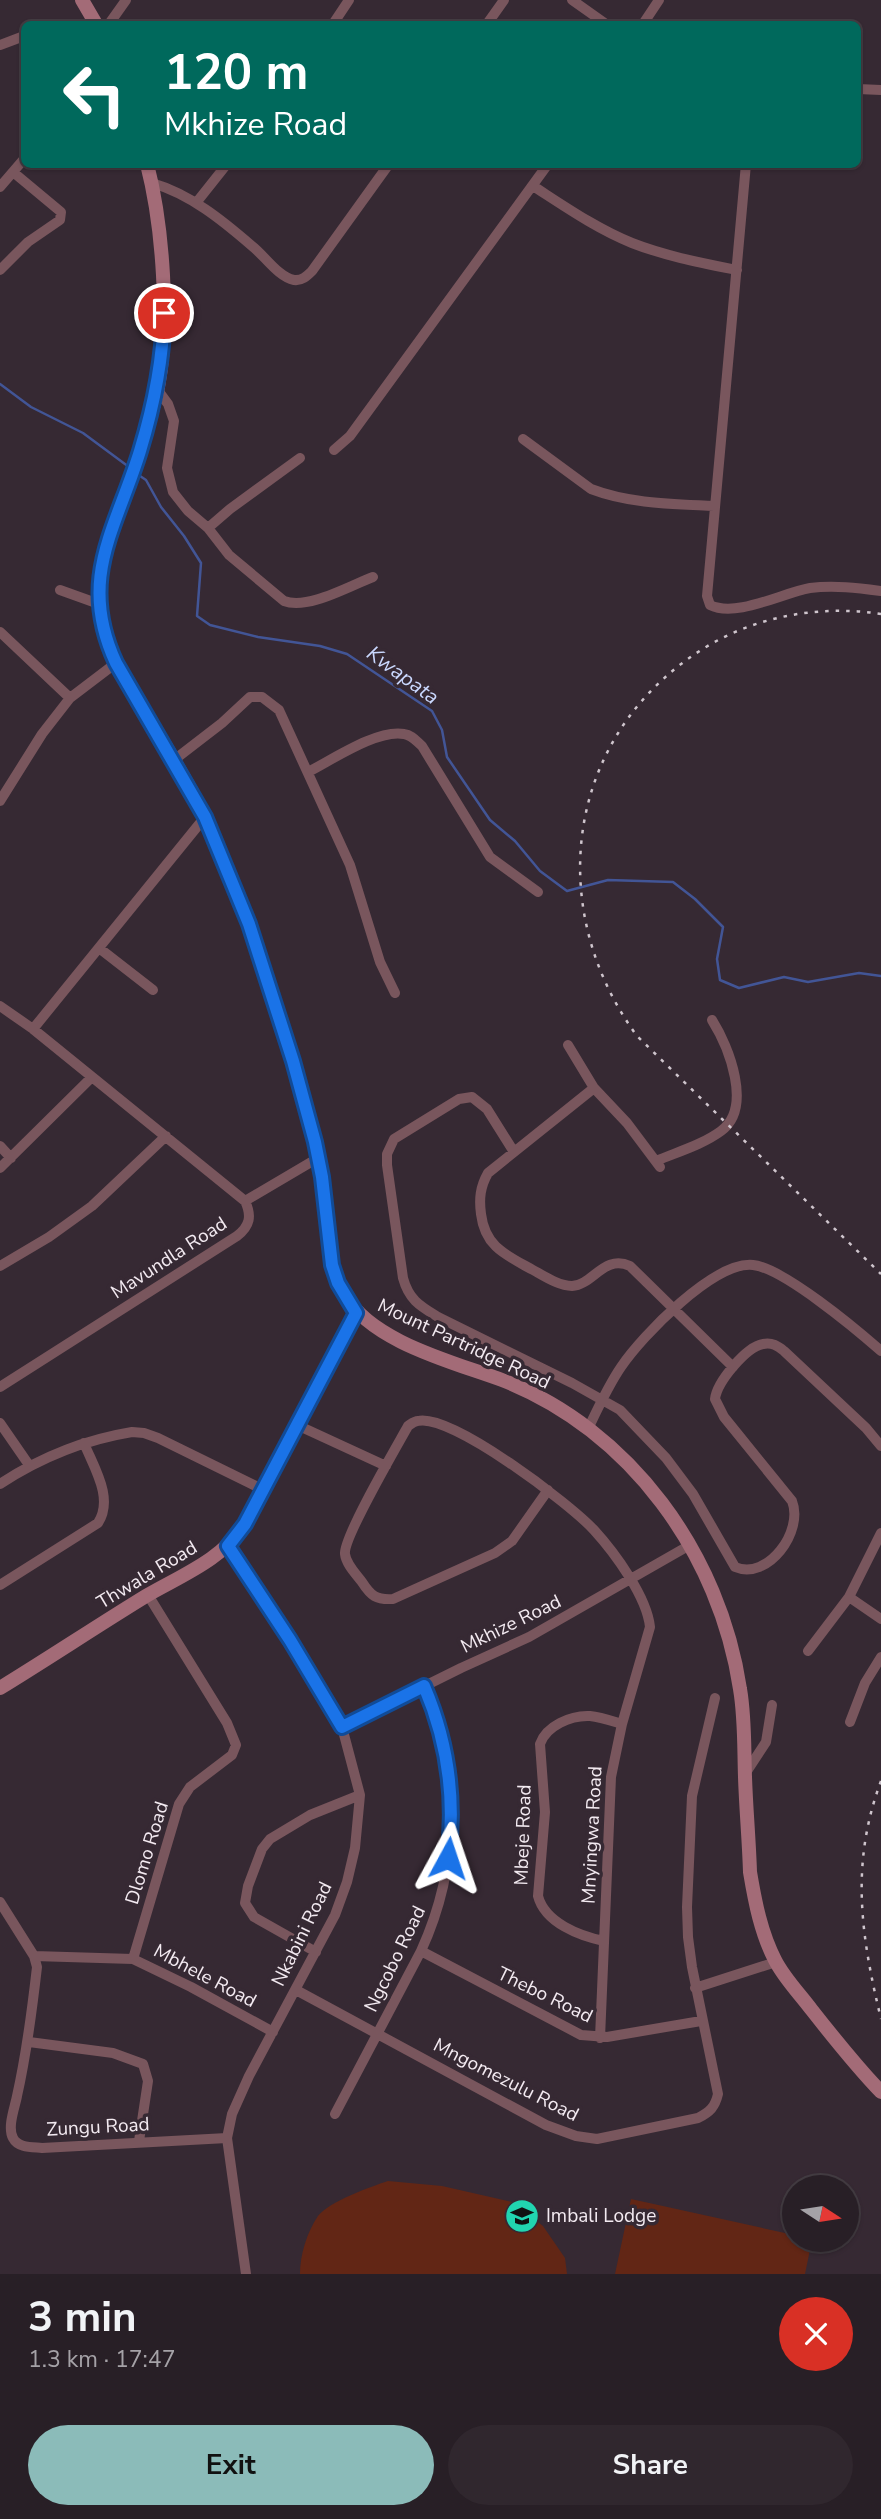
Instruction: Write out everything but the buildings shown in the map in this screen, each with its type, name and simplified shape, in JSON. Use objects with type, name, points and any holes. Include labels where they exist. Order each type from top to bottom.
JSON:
[{"type":"street","points":[[82,0],[94,21]]},
{"type":"street","points":[[110,21],[126,0]]},
{"type":"street","points":[[335,21],[349,0]]},
{"type":"street","points":[[489,21],[504,0]]},
{"type":"street","points":[[572,0],[603,21]]},
{"type":"street","points":[[645,21],[659,0]]},
{"type":"street","points":[[0,45],[21,37]]},
{"type":"street","points":[[861,89],[881,90]]},
{"type":"street","points":[[0,187],[21,163]]},
{"type":"street","name":"Mount Partridge Road","points":[[148,168],[152,183],[164,313],[163,349],[157,389],[140,452],[103,552],[99,604],[107,644],[205,817],[249,924],[293,1061],[318,1158],[332,1265],[338,1283],[356,1313],[370,1324],[438,1357],[506,1382],[588,1429],[635,1470],[666,1507],[690,1545],[719,1609],[731,1644],[740,1691],[750,1871],[754,1897],[767,1941],[776,1962],[848,2056],[881,2092]]},
{"type":"street","points":[[196,203],[223,168]]},
{"type":"street","points":[[152,183],[181,193],[251,245],[286,276],[299,280],[312,271],[386,168]]},
{"type":"street","points":[[334,450],[344,443],[357,427],[545,168]]},
{"type":"street","points":[[746,168],[707,596],[710,605],[715,607],[738,608],[785,593],[813,588],[845,587],[881,591]]},
{"type":"street","points":[[0,270],[28,242],[60,220],[62,215],[13,172]]},
{"type":"street","points":[[533,186],[585,219],[630,242],[737,270]]},
{"type":"street","points":[[157,389],[174,421],[167,468],[173,492],[188,511],[208,528],[229,555],[284,601],[290,603],[306,603],[373,577]]},
{"type":"street","points":[[523,439],[591,489],[602,493],[655,502],[715,506]]},
{"type":"street","points":[[208,528],[300,458]]},
{"type":"street","points":[[60,590],[99,604]]},
{"type":"street","points":[[0,632],[70,698]]},
{"type":"street","points":[[0,801],[42,734],[70,698],[116,663]]},
{"type":"street","points":[[174,760],[222,723],[250,697],[262,697],[279,710],[350,865],[380,962],[395,993]]},
{"type":"street","points":[[308,772],[375,738],[391,733],[412,736],[422,746],[490,857],[538,892]]},
{"type":"street","points":[[33,1029],[205,817]]},
{"type":"street","points":[[99,948],[153,990]]},
{"type":"street","name":"Mavundla Road","points":[[0,1006],[33,1029],[245,1201],[250,1218],[244,1230],[237,1236],[0,1387]]},
{"type":"street","points":[[568,1045],[594,1088],[627,1123],[658,1164],[721,1131],[734,1115],[737,1090],[733,1072],[721,1035],[712,1020]]},
{"type":"street","points":[[0,1168],[92,1077]]},
{"type":"street","points":[[594,1088],[488,1173],[480,1192],[484,1233],[496,1248],[545,1277],[570,1286],[581,1283],[610,1265],[625,1264],[733,1367]]},
{"type":"street","points":[[514,1152],[486,1109],[472,1097],[459,1099],[394,1139],[387,1154],[387,1165],[407,1292],[418,1306],[620,1410],[666,1458],[693,1494],[731,1563],[741,1570],[755,1570],[775,1555],[793,1528],[795,1508],[717,1405],[716,1393],[733,1367],[757,1346],[769,1343],[776,1345],[866,1428],[881,1446]]},
{"type":"street","points":[[0,1266],[49,1237],[92,1206],[166,1136]]},
{"type":"street","points":[[0,1146],[11,1158]]},
{"type":"street","points":[[245,1201],[318,1158]]},
{"type":"street","points":[[588,1429],[602,1399],[628,1357],[674,1310],[713,1277],[740,1266],[760,1266],[781,1277],[820,1302],[881,1351]]},
{"type":"street","name":"Thwala Road","points":[[0,1688],[148,1595],[214,1558],[228,1546],[245,1524],[356,1313]]},
{"type":"street","name":"Mnyingwa Road","points":[[386,1466],[408,1426],[419,1420],[443,1425],[490,1450],[548,1490],[592,1528],[630,1580],[649,1615],[650,1627],[622,1724],[611,1777],[600,2038]]},
{"type":"street","points":[[0,1423],[29,1465]]},
{"type":"street","points":[[297,1424],[386,1466],[353,1529],[345,1553],[348,1562],[369,1592],[381,1600],[404,1595],[495,1553],[512,1541],[548,1490]]},
{"type":"street","points":[[0,1484],[29,1465],[61,1450],[132,1432],[144,1433],[189,1452],[262,1489]]},
{"type":"street","points":[[0,1585],[98,1523],[105,1512],[104,1495],[84,1443]]},
{"type":"street","points":[[808,1651],[849,1597],[881,1534]]},
{"type":"street","name":"Mkhize Road","points":[[342,1727],[529,1637],[690,1545]]},
{"type":"street","name":"Nkabini Road","points":[[228,1546],[290,1640],[342,1727],[359,1795],[355,1848],[335,1915],[232,2114],[227,2138],[246,2274]]},
{"type":"street","name":"Dlomo Road","points":[[134,1959],[179,1804],[190,1787],[232,1755],[236,1745],[227,1723],[148,1595]]},
{"type":"street","points":[[849,1597],[881,1619]]},
{"type":"street","points":[[850,1722],[865,1684],[881,1657]]},
{"type":"street","name":"Ngcobo Road","points":[[335,2114],[434,1924],[446,1879],[452,1799],[444,1740],[424,1686]]},
{"type":"street","name":"Mngomezulu Road","points":[[296,1990],[546,2125],[576,2136],[597,2139],[698,2118],[714,2108],[718,2094],[701,2021],[688,1937],[692,1796],[715,1698]]},
{"type":"street","points":[[745,1774],[766,1742],[772,1705]]},
{"type":"street","name":"Mbeje Road","points":[[604,1941],[580,1935],[549,1915],[540,1905],[538,1896],[545,1812],[540,1744],[542,1737],[550,1730],[564,1721],[579,1717],[598,1717],[622,1724]]},
{"type":"street","points":[[316,1952],[254,1917],[246,1903],[248,1886],[262,1849],[270,1839],[310,1815],[359,1795]]},
{"type":"street","points":[[0,1902],[34,1956]]},
{"type":"street","name":"Thebo Road","points":[[421,1951],[581,2035],[600,2038],[701,2021]]},
{"type":"street","name":"Mbhele Road","points":[[34,1956],[134,1959],[273,2032]]},
{"type":"street","name":"Zungu Road","points":[[34,1956],[37,1966],[29,2042],[12,2123],[13,2140],[18,2144],[42,2148],[227,2138]]},
{"type":"street","points":[[695,1988],[776,1962]]},
{"type":"street","points":[[29,2042],[113,2053],[143,2064],[148,2081],[139,2141]]},
{"type":"shaded area","points":[[388,2181],[442,2186],[512,2202],[543,2226],[565,2258],[567,2274],[300,2274],[305,2244],[318,2216],[341,2200]]},
{"type":"shaded area","points":[[631,2199],[782,2232],[782,2252],[810,2252],[805,2274],[615,2274]]},
{"type":"waterway","name":"Kwapata","points":[[0,384],[31,407],[83,433],[129,467]]},
{"type":"waterway","name":"Kwapata","points":[[137,474],[146,480],[161,507],[201,563],[197,616],[210,625],[258,637],[320,646],[347,654],[432,711],[442,730],[447,757],[490,820],[515,841],[540,871],[567,891],[608,880],[673,882],[723,927],[717,959],[720,980],[739,988],[784,977],[808,982],[859,973],[881,976]]},
{"type":"railway","points":[[881,614],[815,612],[772,619],[711,644],[663,680],[625,722],[599,770],[584,822],[580,877],[588,931],[607,985],[637,1036],[881,1274]]},
{"type":"railway","points":[[881,1781],[871,1812],[862,1871],[864,1929],[881,2019]]},
{"type":"place","name":"Imbali Lodge","points":[[522,2216]]},
{"type":"route","points":[[164,313],[163,349],[157,389],[140,452],[103,552],[99,604],[101,622],[116,663],[205,817],[249,924],[293,1061],[315,1142],[322,1177],[332,1265],[338,1283],[356,1313],[245,1524],[228,1546],[290,1640],[342,1727],[424,1686],[436,1713],[449,1766],[452,1799],[448,1858]]}]
